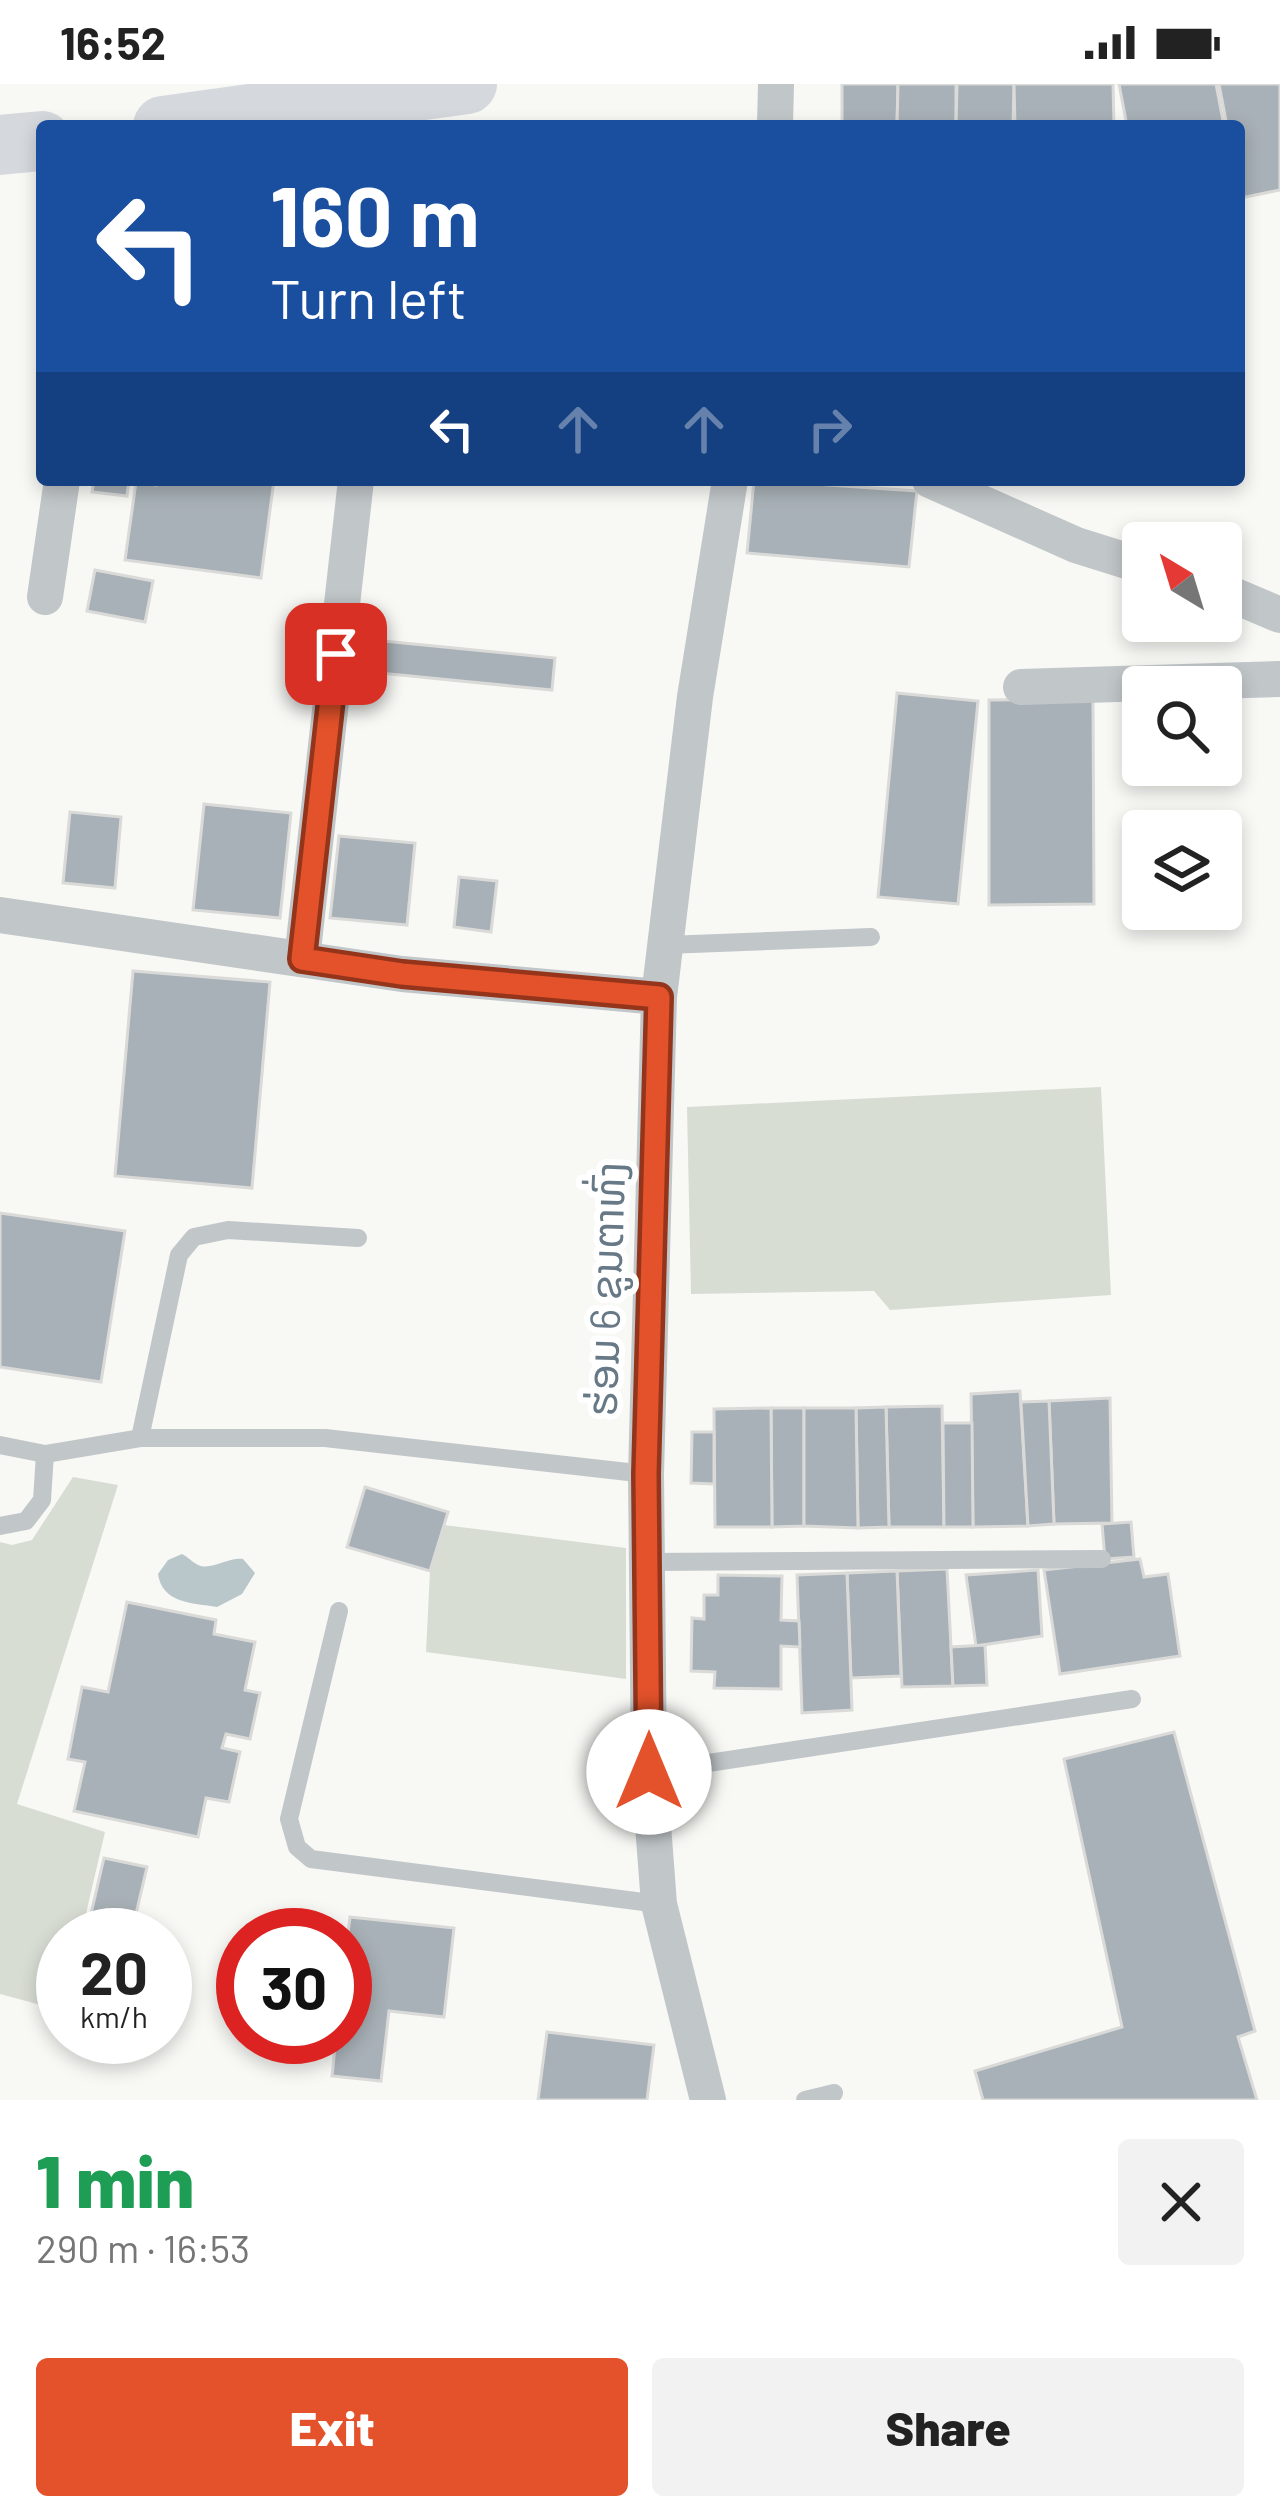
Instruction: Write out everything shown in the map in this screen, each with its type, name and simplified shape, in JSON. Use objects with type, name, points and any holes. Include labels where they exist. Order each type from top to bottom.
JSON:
[{"type":"main road","points":[[253,120],[388,111],[467,84]]},
{"type":"main road","points":[[0,145],[36,142]]},
{"type":"street","points":[[775,120],[776,84]]},
{"type":"street","points":[[45,597],[61,486]]},
{"type":"street","points":[[302,959],[355,486]]},
{"type":"street","name":"ຮ່ອມ 6 ຂູນຕາທົ່ງ","points":[[708,2100],[659,1904],[649,1772],[646,1474],[659,997],[695,698],[729,486]]},
{"type":"street","points":[[943,486],[1076,545],[1122,559]]},
{"type":"street","points":[[1242,599],[1280,615]]},
{"type":"street","points":[[1021,687],[1280,679]]},
{"type":"street","points":[[0,915],[402,974],[659,997]]},
{"type":"lane","points":[[666,945],[871,937]]},
{"type":"lane","points":[[140,1438],[178,1255],[194,1237],[228,1230],[358,1238]]},
{"type":"lane","points":[[0,1445],[44,1454],[140,1438],[325,1438],[646,1474]]},
{"type":"lane","points":[[0,1526],[26,1521],[42,1500],[44,1454]]},
{"type":"lane","points":[[648,1562],[1102,1559]]},
{"type":"lane","points":[[339,1611],[289,1819],[297,1847],[311,1859],[659,1904]]},
{"type":"lane","points":[[649,1772],[1132,1699]]},
{"type":"lane","points":[[805,2100],[834,2093]]},
{"type":"shaded area","points":[[1101,1087],[1111,1295],[890,1310],[874,1291],[691,1294],[687,1107]]},
{"type":"shaded area","points":[[73,1477],[118,1485],[17,1804],[105,1832],[87,1908],[36,1908],[36,2004],[0,1994],[0,1542],[12,1545],[32,1540]]},
{"type":"shaded area","points":[[444,1525],[626,1548],[626,1679],[426,1652],[430,1571]]},
{"type":"shaded area","points":[[182,1554],[203,1566],[243,1559],[255,1573],[242,1594],[217,1607],[188,1602],[165,1591],[158,1574],[168,1560]]},
{"type":"building","points":[[842,84],[898,84],[897,120],[842,120]]},
{"type":"building","points":[[898,84],[956,84],[956,120],[897,120]]},
{"type":"building","points":[[957,84],[1014,84],[1013,120],[956,120]]},
{"type":"building","points":[[1014,84],[1113,84],[1114,120],[1015,120]]},
{"type":"building","points":[[1119,84],[1216,84],[1223,120],[1126,120]]},
{"type":"building","points":[[1219,84],[1280,84],[1280,190],[1245,197],[1245,120],[1226,120]]},
{"type":"building","points":[[93,486],[128,486],[127,496],[92,492]]},
{"type":"building","points":[[135,486],[273,486],[261,578],[125,560]]},
{"type":"building","points":[[753,486],[917,491],[909,567],[747,553]]},
{"type":"building","points":[[95,570],[153,581],[145,622],[87,611]]},
{"type":"building","points":[[373,640],[555,658],[552,690],[369,672]]},
{"type":"building","points":[[897,693],[978,701],[958,904],[878,897]]},
{"type":"building","points":[[1093,699],[1094,904],[989,905],[989,700]]},
{"type":"building","points":[[204,804],[291,813],[280,918],[193,910]]},
{"type":"building","points":[[70,812],[121,817],[115,888],[63,883]]},
{"type":"building","points":[[339,836],[415,843],[407,925],[330,918]]},
{"type":"building","points":[[459,877],[497,881],[491,932],[454,927]]},
{"type":"building","points":[[133,971],[270,982],[252,1188],[115,1176]]},
{"type":"building","points":[[0,1213],[125,1231],[101,1382],[0,1367]]},
{"type":"building","points":[[1020,1391],[1028,1526],[973,1527],[971,1394]]},
{"type":"building","points":[[1110,1398],[1112,1523],[1054,1524],[1049,1401]]},
{"type":"building","points":[[1049,1401],[1054,1524],[1028,1526],[1021,1402]]},
{"type":"building","points":[[942,1406],[944,1527],[889,1527],[886,1407]]},
{"type":"building","points":[[886,1407],[889,1527],[858,1528],[856,1408]]},
{"type":"building","points":[[771,1408],[804,1408],[804,1526],[772,1527]]},
{"type":"building","points":[[771,1408],[772,1527],[715,1527],[714,1409]]},
{"type":"building","points":[[804,1408],[856,1408],[858,1528],[804,1526]]},
{"type":"building","points":[[943,1423],[972,1423],[973,1527],[944,1527]]},
{"type":"building","points":[[692,1432],[714,1432],[714,1484],[691,1483]]},
{"type":"building","points":[[365,1487],[448,1512],[430,1571],[347,1547]]},
{"type":"building","points":[[1131,1522],[1134,1557],[1105,1559],[1102,1524]]},
{"type":"building","points":[[1140,1559],[1144,1577],[1168,1574],[1180,1656],[1060,1674],[1044,1570]]},
{"type":"building","points":[[947,1569],[953,1686],[902,1687],[897,1571]]},
{"type":"building","points":[[1038,1570],[1042,1636],[976,1646],[966,1575]]},
{"type":"building","points":[[897,1571],[901,1676],[851,1678],[847,1573]]},
{"type":"building","points":[[847,1573],[852,1710],[802,1713],[797,1575]]},
{"type":"building","points":[[718,1575],[782,1576],[781,1620],[799,1621],[800,1647],[781,1646],[781,1689],[714,1688],[715,1672],[691,1671],[692,1618],[704,1619],[704,1595],[718,1595]]},
{"type":"building","points":[[127,1602],[216,1620],[214,1634],[255,1642],[245,1690],[260,1693],[250,1739],[226,1734],[222,1748],[240,1752],[229,1802],[206,1798],[198,1837],[74,1811],[85,1762],[68,1759],[82,1687],[108,1692]]},
{"type":"building","points":[[985,1645],[987,1685],[953,1686],[951,1647]]},
{"type":"building","points":[[1174,1732],[1255,2031],[1238,2037],[1257,2100],[983,2100],[975,2071],[1122,2027],[1064,1759]]},
{"type":"building","points":[[104,1858],[147,1867],[137,1908],[92,1908]]},
{"type":"building","points":[[372,1919],[454,1928],[444,2017],[389,2011],[381,2081],[332,2076],[333,2064],[372,2064]]},
{"type":"building","points":[[547,2032],[654,2045],[647,2100],[538,2100]]},
{"type":"route","points":[[336,654],[302,959],[402,974],[659,997],[646,1474],[649,1772]]}]
